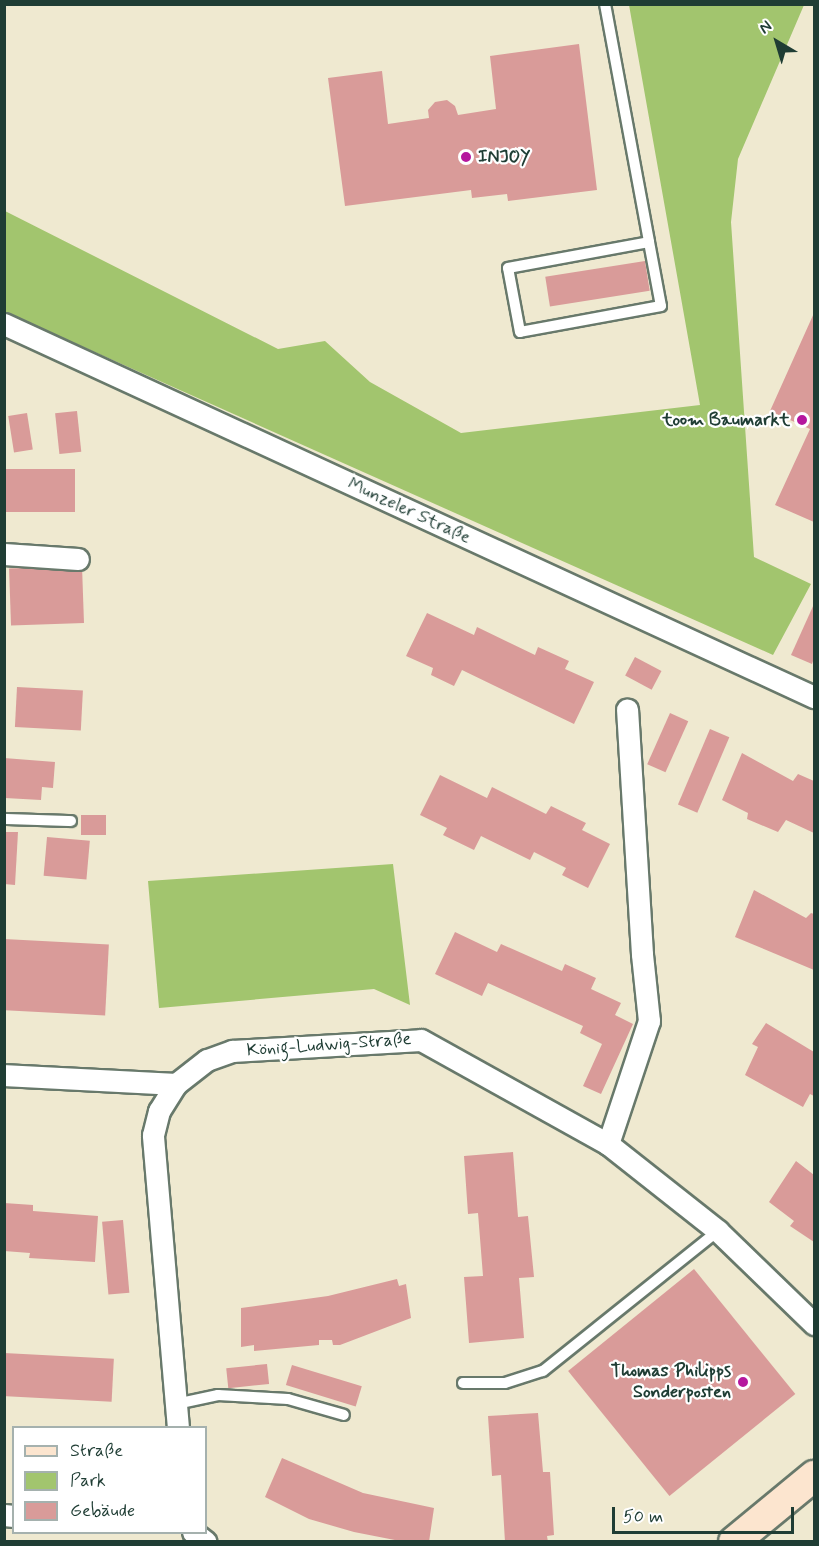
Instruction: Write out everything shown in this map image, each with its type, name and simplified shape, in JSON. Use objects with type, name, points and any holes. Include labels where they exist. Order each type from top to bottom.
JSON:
[{"type":"main road","points":[[734,1542],[814,1476]]},
{"type":"street","name":"Munzeler Straße","points":[[4,324],[814,697]]},
{"type":"street","points":[[4,554],[78,559]]},
{"type":"street","points":[[608,1144],[649,1021],[627,709]]},
{"type":"street","name":"König-Ludwig-Straße","points":[[178,1426],[153,1135],[159,1111],[176,1084],[207,1060],[232,1051],[421,1040],[608,1144],[718,1231],[814,1324]]},
{"type":"street","points":[[4,1075],[176,1084]]},
{"type":"lane","points":[[605,4],[661,306],[520,332],[508,268],[649,242]]},
{"type":"lane","points":[[4,819],[71,821]]},
{"type":"lane","points":[[463,1383],[505,1383],[543,1371],[718,1231]]},
{"type":"lane","points":[[176,1404],[218,1395],[288,1399],[344,1415]]},
{"type":"green space","points":[[629,5],[804,5],[738,159],[731,222],[754,557],[811,584],[773,655],[5,312],[5,211],[278,349],[325,341],[370,382],[461,433],[700,405]]},
{"type":"green space","points":[[393,864],[410,1005],[374,989],[159,1008],[148,881]]},
{"type":"building","name":"INJOY","points":[[579,44],[597,190],[508,201],[507,194],[472,198],[471,190],[345,206],[328,78],[382,71],[388,124],[429,118],[428,110],[435,102],[447,100],[455,106],[458,115],[496,109],[490,56]]},
{"type":"building","points":[[645,261],[650,291],[550,306],[545,277]]},
{"type":"building","name":"toom Baumarkt","points":[[814,313],[814,522],[775,505],[810,429],[770,411]]},
{"type":"building","points":[[77,411],[81,452],[59,454],[55,413]]},
{"type":"building","points":[[27,413],[33,450],[14,453],[8,416]]},
{"type":"building","points":[[4,469],[75,469],[75,512],[4,512]]},
{"type":"building","points":[[82,566],[84,623],[11,626],[9,569]]},
{"type":"building","points":[[814,604],[814,658],[812,664],[791,655]]},
{"type":"building","points":[[427,613],[474,635],[477,627],[535,655],[538,647],[569,661],[565,669],[594,682],[574,724],[462,670],[454,686],[431,675],[433,668],[406,656]]},
{"type":"building","points":[[635,657],[661,671],[652,690],[625,676]]},
{"type":"building","points":[[17,687],[83,690],[81,730],[15,727]]},
{"type":"building","points":[[670,713],[688,721],[665,772],[647,764]]},
{"type":"building","points":[[710,729],[729,737],[697,813],[678,804]]},
{"type":"building","points":[[742,753],[793,781],[798,774],[814,781],[814,833],[786,820],[778,832],[747,819],[748,813],[722,800]]},
{"type":"building","points":[[4,758],[55,762],[53,788],[42,787],[41,800],[5,798]]},
{"type":"building","points":[[440,775],[487,798],[492,787],[546,814],[551,806],[586,823],[582,830],[610,844],[588,888],[562,875],[566,868],[534,852],[530,860],[481,836],[474,850],[443,835],[447,828],[420,815]]},
{"type":"building","points":[[81,815],[106,815],[106,835],[81,835]]},
{"type":"building","points":[[4,832],[18,832],[15,885],[4,884]]},
{"type":"building","points":[[47,837],[90,841],[86,880],[44,876]]},
{"type":"building","points":[[754,890],[806,918],[811,913],[814,914],[814,970],[735,937]]},
{"type":"building","points":[[455,932],[497,952],[501,944],[562,971],[565,964],[596,978],[591,989],[621,1003],[615,1015],[633,1024],[601,1094],[583,1086],[602,1044],[580,1033],[583,1026],[488,983],[482,996],[435,974]]},
{"type":"building","points":[[4,939],[109,944],[105,1015],[4,1010]]},
{"type":"building","points":[[766,1023],[814,1052],[814,1096],[810,1094],[803,1107],[745,1075],[758,1047],[752,1044]]},
{"type":"building","points":[[513,1152],[518,1217],[528,1216],[534,1277],[519,1278],[524,1338],[469,1343],[464,1277],[483,1276],[478,1213],[468,1214],[464,1156]]},
{"type":"building","points":[[796,1161],[814,1175],[814,1242],[790,1226],[794,1221],[769,1202]]},
{"type":"building","points":[[4,1203],[33,1205],[33,1211],[98,1216],[95,1262],[29,1258],[30,1253],[4,1251]]},
{"type":"building","points":[[123,1220],[129,1293],[108,1295],[102,1222]]},
{"type":"building","points":[[694,1269],[795,1394],[669,1496],[568,1371]]},
{"type":"building","points":[[397,1279],[399,1286],[406,1284],[411,1318],[340,1345],[333,1345],[332,1340],[319,1340],[319,1345],[254,1351],[254,1345],[241,1347],[241,1308],[328,1296]]},
{"type":"building","points":[[4,1353],[114,1359],[112,1402],[4,1396]]},
{"type":"building","points":[[267,1364],[269,1384],[228,1388],[226,1368]]},
{"type":"building","points":[[292,1365],[362,1386],[356,1406],[286,1385]]},
{"type":"building","points":[[538,1413],[543,1472],[550,1472],[554,1535],[547,1536],[548,1542],[505,1542],[501,1475],[492,1476],[488,1416]]},
{"type":"building","points":[[282,1458],[363,1493],[434,1508],[429,1542],[405,1542],[354,1532],[309,1519],[265,1497]]},
{"type":"place","name":"INJOY","points":[[466,157]]},
{"type":"place","name":"toom Baumarkt","points":[[802,420]]},
{"type":"place","name":"Thomas Philipps Sonderposten","points":[[743,1382]]}]
